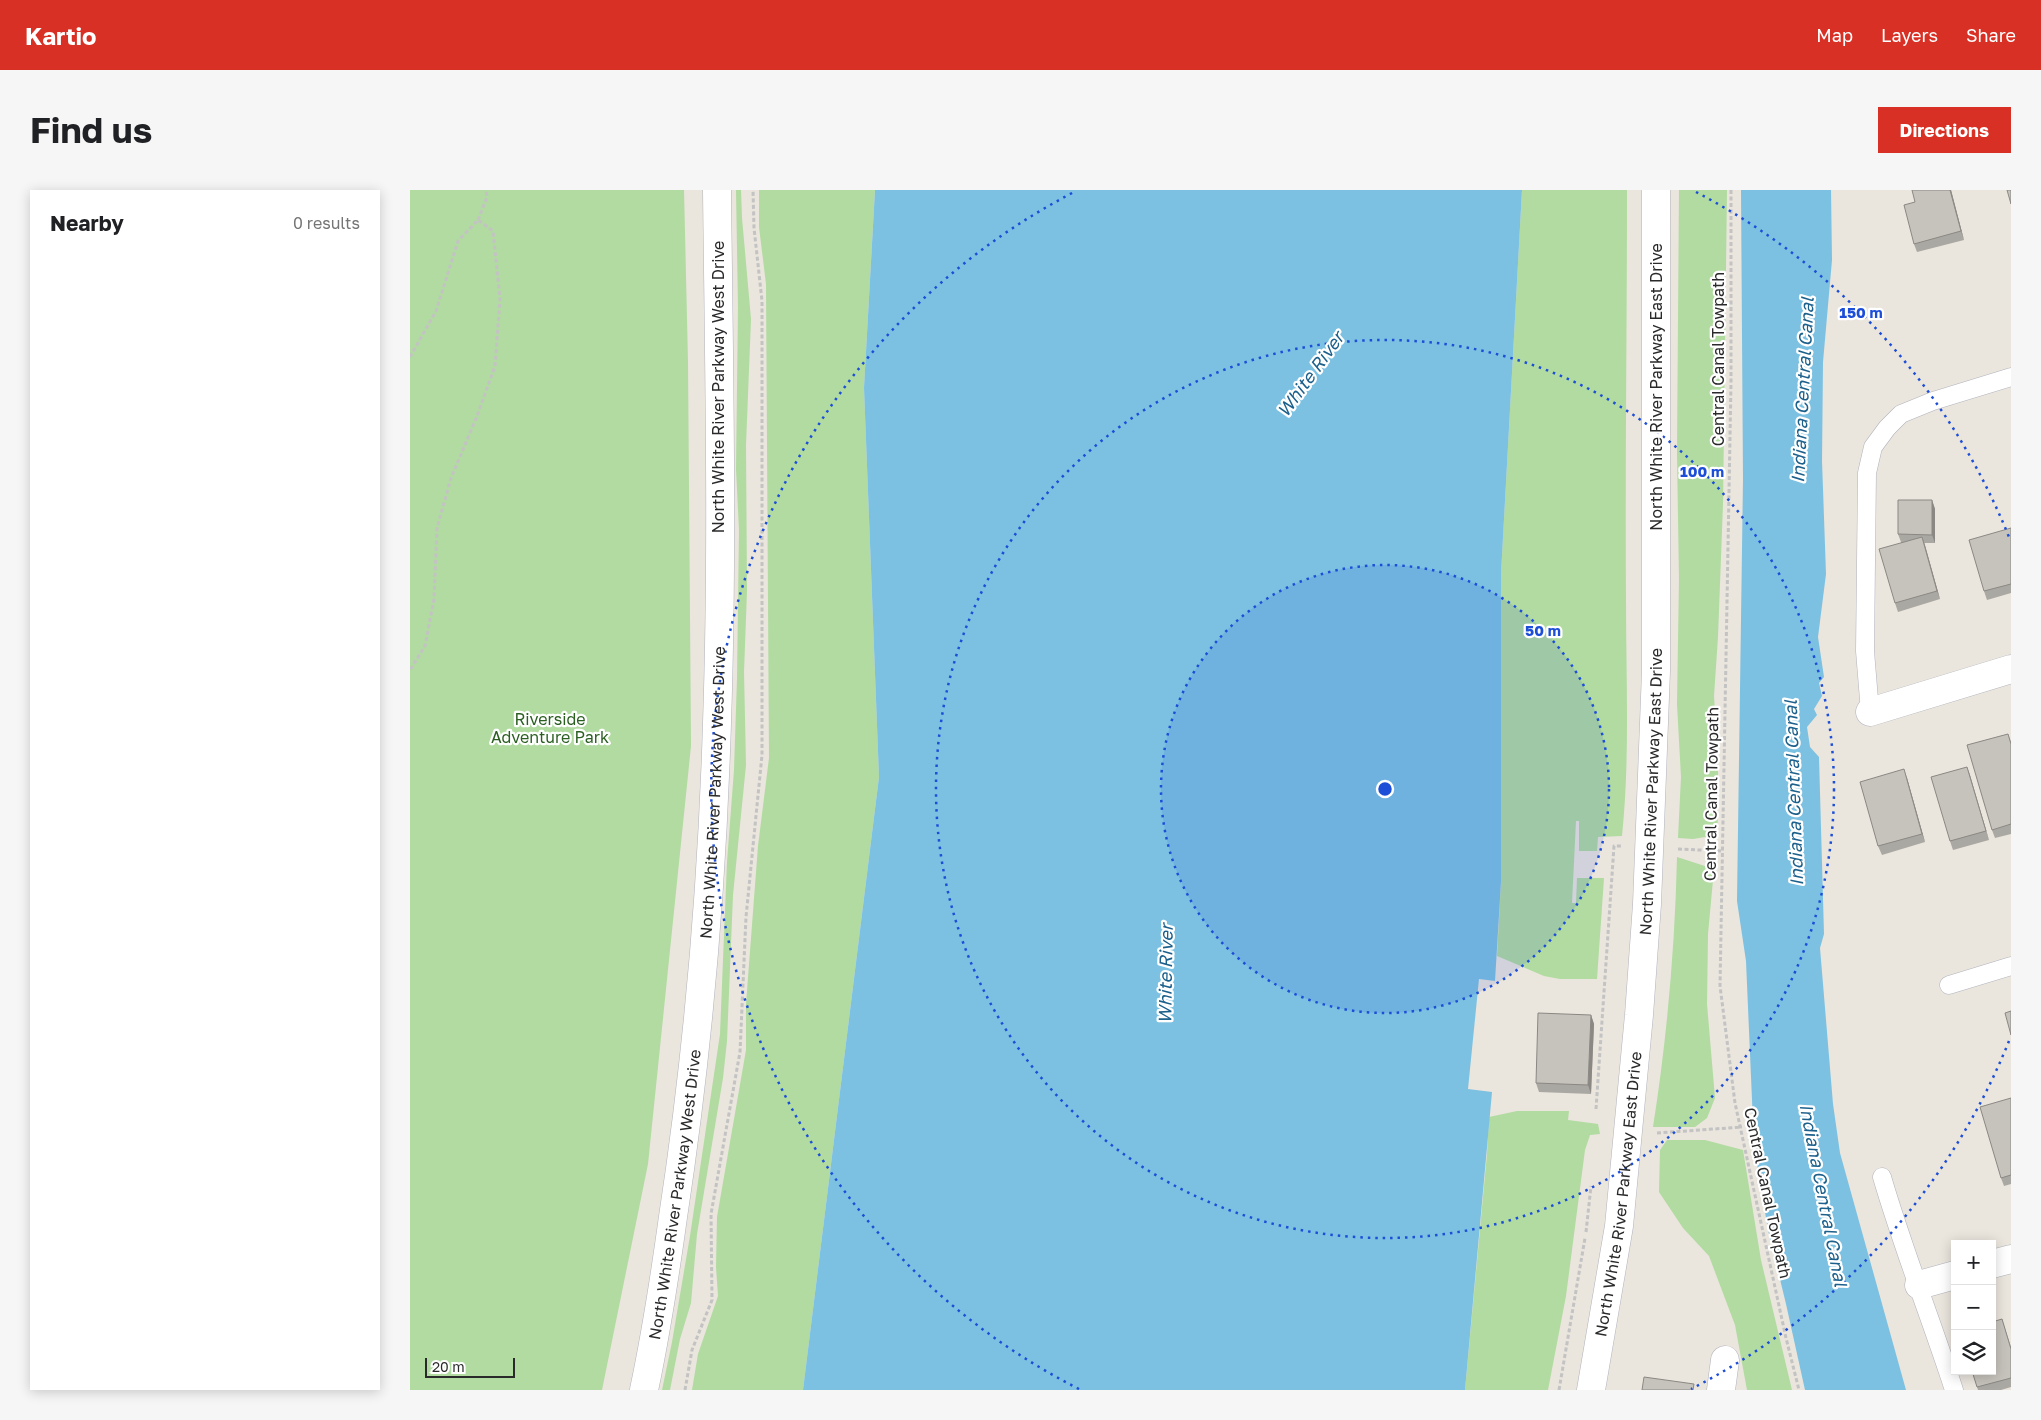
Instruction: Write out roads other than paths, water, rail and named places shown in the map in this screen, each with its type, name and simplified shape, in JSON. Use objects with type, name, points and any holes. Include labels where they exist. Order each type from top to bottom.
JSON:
[{"type":"street","name":"North White River Parkway West Drive","points":[[644,1390],[662,1298],[687,1124],[700,1003],[708,894],[717,725],[719,634],[720,486],[717,190]]},
{"type":"street","name":"North White River Parkway East Drive","points":[[1591,1390],[1619,1226],[1639,1014],[1647,904],[1656,671],[1656,190]]},
{"type":"street","points":[[1870,712],[2011,669]]},
{"type":"street","points":[[1996,1263],[2011,1258]]},
{"type":"street","points":[[1919,1285],[1951,1276]]},
{"type":"street","points":[[1721,1390],[1725,1360]]},
{"type":"lane","points":[[1870,712],[1865,651],[1867,473],[1873,447],[1887,428],[1901,414],[1933,401],[2011,377]]},
{"type":"lane","points":[[1949,985],[2011,966]]},
{"type":"lane","points":[[1882,1177],[1902,1242],[1919,1285],[1954,1390]]},
{"type":"water","name":"White River","points":[[875,190],[1522,190],[1501,574],[1501,882],[1495,981],[1479,979],[1468,1089],[1492,1092],[1465,1390],[803,1390],[879,777],[864,388]]},
{"type":"water","name":"Indiana Central Canal","points":[[1741,190],[1831,190],[1832,260],[1823,362],[1822,461],[1826,574],[1818,637],[1824,677],[1819,683],[1822,696],[1814,709],[1817,715],[1807,727],[1810,747],[1819,757],[1824,934],[1820,948],[1833,1104],[1840,1153],[1906,1390],[1805,1390],[1768,1230],[1757,1164],[1753,1123],[1746,961],[1737,901],[1743,479]]},
{"type":"park label","name":"Riverside Adventure Park","points":[[550,728]]}]
